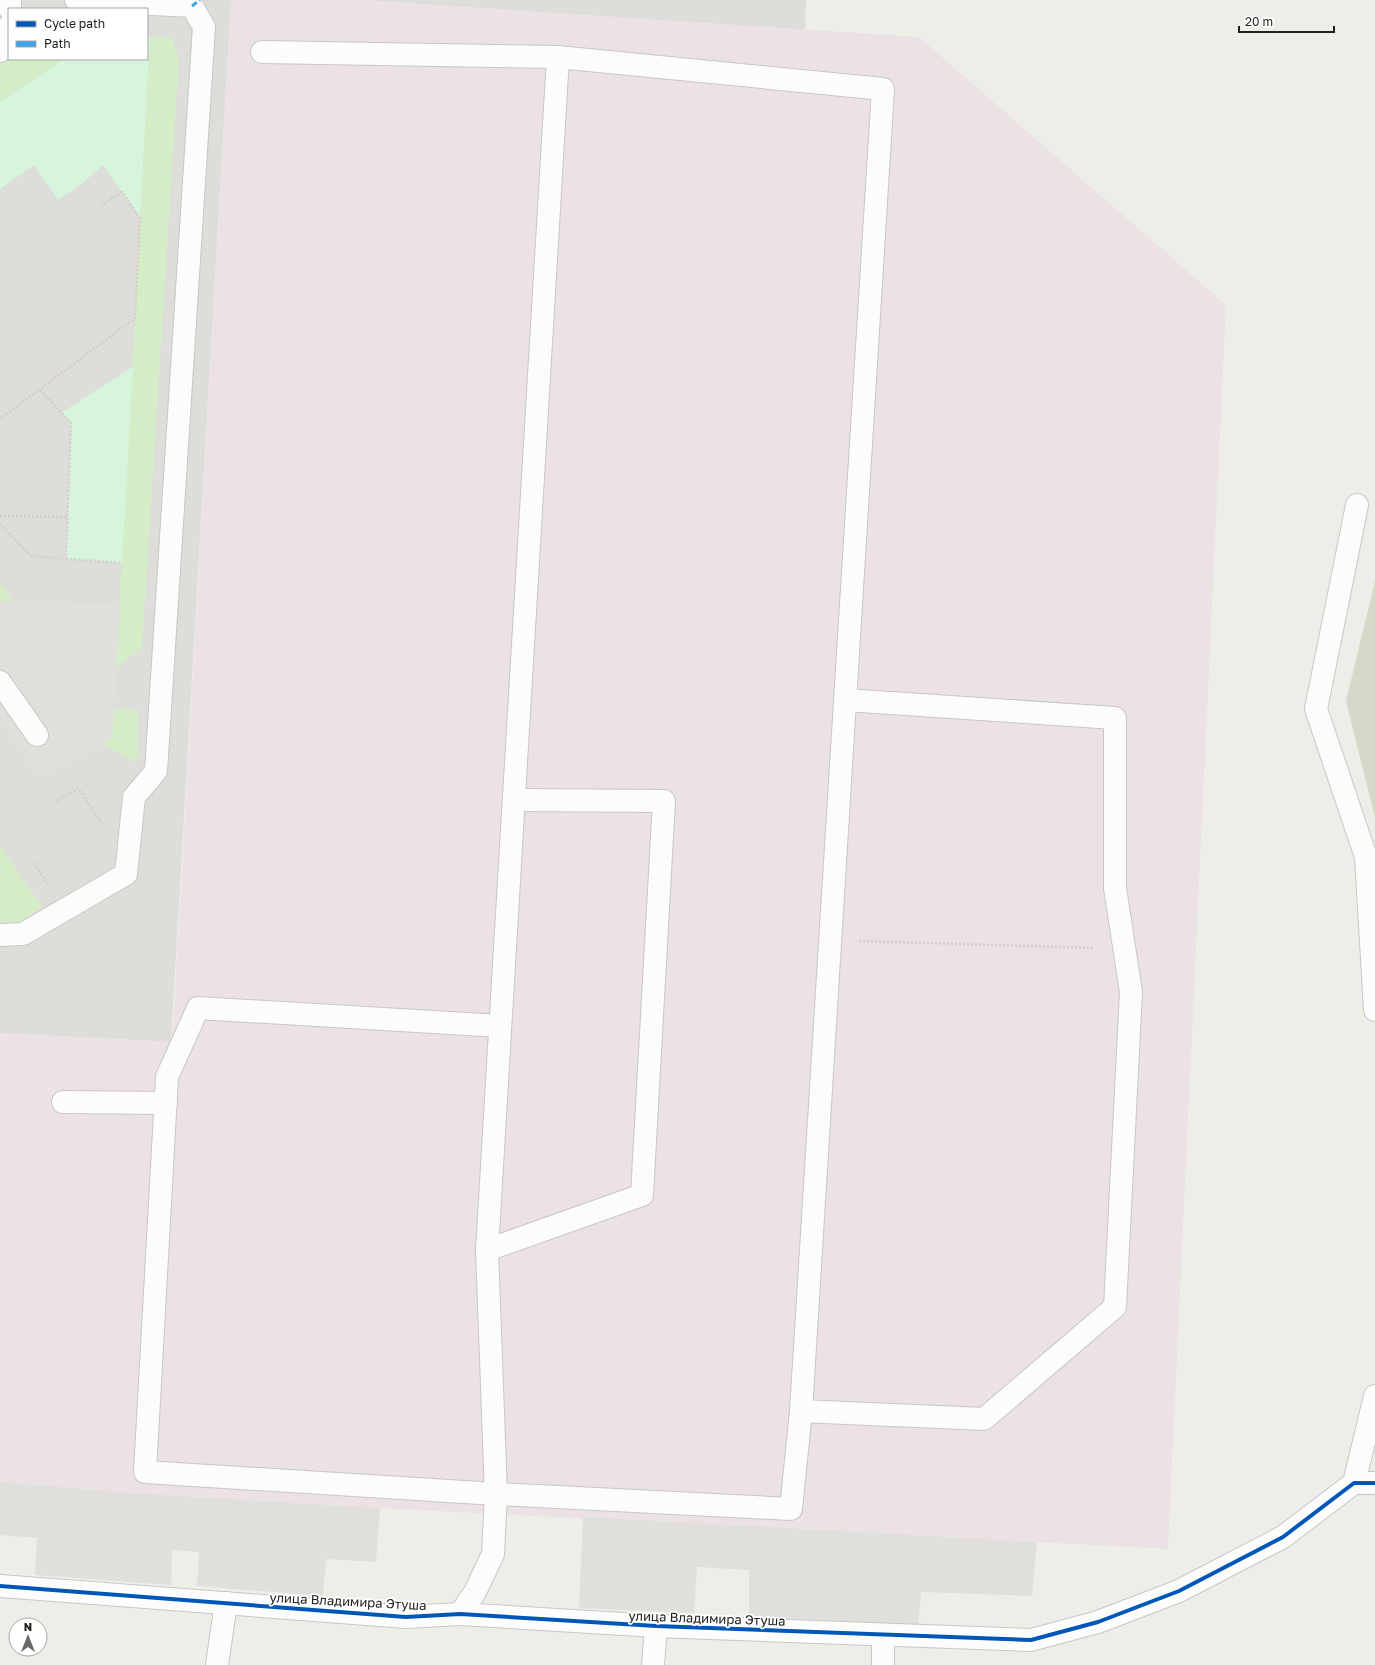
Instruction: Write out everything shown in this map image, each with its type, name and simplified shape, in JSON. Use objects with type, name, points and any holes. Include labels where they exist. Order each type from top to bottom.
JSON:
[{"type":"street","points":[[0,935],[23,934],[126,874],[134,797],[156,771],[204,27],[192,6],[76,0]]},
{"type":"street","points":[[0,51],[8,29]]},
{"type":"street","points":[[262,52],[558,57],[883,89],[801,1411],[791,1509],[496,1494],[145,1472],[167,1077],[198,1008],[500,1026]]},
{"type":"street","points":[[460,1614],[474,1592],[493,1554],[496,1494],[487,1250],[558,57]]},
{"type":"street","points":[[1357,505],[1316,708],[1366,857],[1375,1010]]},
{"type":"street","points":[[0,682],[37,735]]},
{"type":"street","points":[[801,1411],[984,1419],[1114,1307],[1131,992],[1114,888],[1114,718],[845,700]]},
{"type":"street","points":[[487,1250],[642,1195],[664,801],[514,800]]},
{"type":"street","points":[[63,1102],[166,1103]]},
{"type":"street","points":[[1364,1483],[1375,1396]]},
{"type":"street","name":"улица Владимира Этуша","points":[[0,1586],[406,1616],[460,1614],[656,1626],[1031,1640],[1098,1622],[1179,1591],[1283,1538],[1364,1483]]},
{"type":"street","points":[[217,1665],[225,1621],[226,1603]]},
{"type":"street","points":[[653,1665],[656,1626]]},
{"type":"street","points":[[883,1635],[883,1665]]},
{"type":"path","points":[[0,419],[135,318],[140,218],[122,192],[100,206]]},
{"type":"path","points":[[40,390],[71,423],[66,559]]},
{"type":"path","points":[[0,516],[68,518]]},
{"type":"path","points":[[0,524],[31,556],[122,563]]},
{"type":"path","points":[[56,801],[78,788],[106,831]]},
{"type":"path","points":[[34,864],[53,891]]},
{"type":"path","points":[[830,940],[1124,948]]},
{"type":"shaded area","points":[[0,0],[231,0],[171,1042],[0,1033]]},
{"type":"shaded area","points":[[231,0],[362,0],[919,37],[1226,305],[1168,1549],[380,1508],[146,1494],[0,1482],[0,1033],[172,1042]]},
{"type":"shaded area","points":[[362,0],[806,0],[805,31]]},
{"type":"shaded area","points":[[1375,581],[1375,818],[1346,701]]},
{"type":"shaded area","points":[[0,601],[120,605],[112,738],[40,777],[0,720]]},
{"type":"shaded area","points":[[0,1482],[146,1494],[380,1508],[376,1562],[326,1559],[323,1596],[197,1586],[199,1552],[172,1550],[171,1585],[35,1575],[37,1538],[0,1535]]},
{"type":"shaded area","points":[[583,1517],[1037,1542],[1032,1596],[921,1592],[918,1626],[749,1617],[749,1570],[697,1567],[694,1613],[579,1608]]},
{"type":"green space","points":[[148,37],[150,37],[140,218],[103,165],[84,182],[58,200],[34,165],[0,189],[0,102],[63,60],[148,60]]},
{"type":"green space","points":[[150,37],[172,38],[179,58],[142,647],[116,668]]},
{"type":"green space","points":[[8,60],[63,60],[0,102],[0,65]]},
{"type":"green space","points":[[133,367],[122,563],[66,559],[71,423],[61,413]]},
{"type":"green space","points":[[0,582],[14,601],[0,601]]},
{"type":"green space","points":[[114,709],[138,710],[137,763],[102,744],[112,738]]},
{"type":"green space","points":[[0,845],[42,907],[16,926],[0,923]]},
{"type":"marked path","points":[[192,6],[200,0]]},
{"type":"cycle path","points":[[0,1586],[406,1617],[460,1614],[656,1626],[1031,1640],[1098,1622],[1179,1591],[1283,1537],[1354,1483],[1375,1483]]}]
